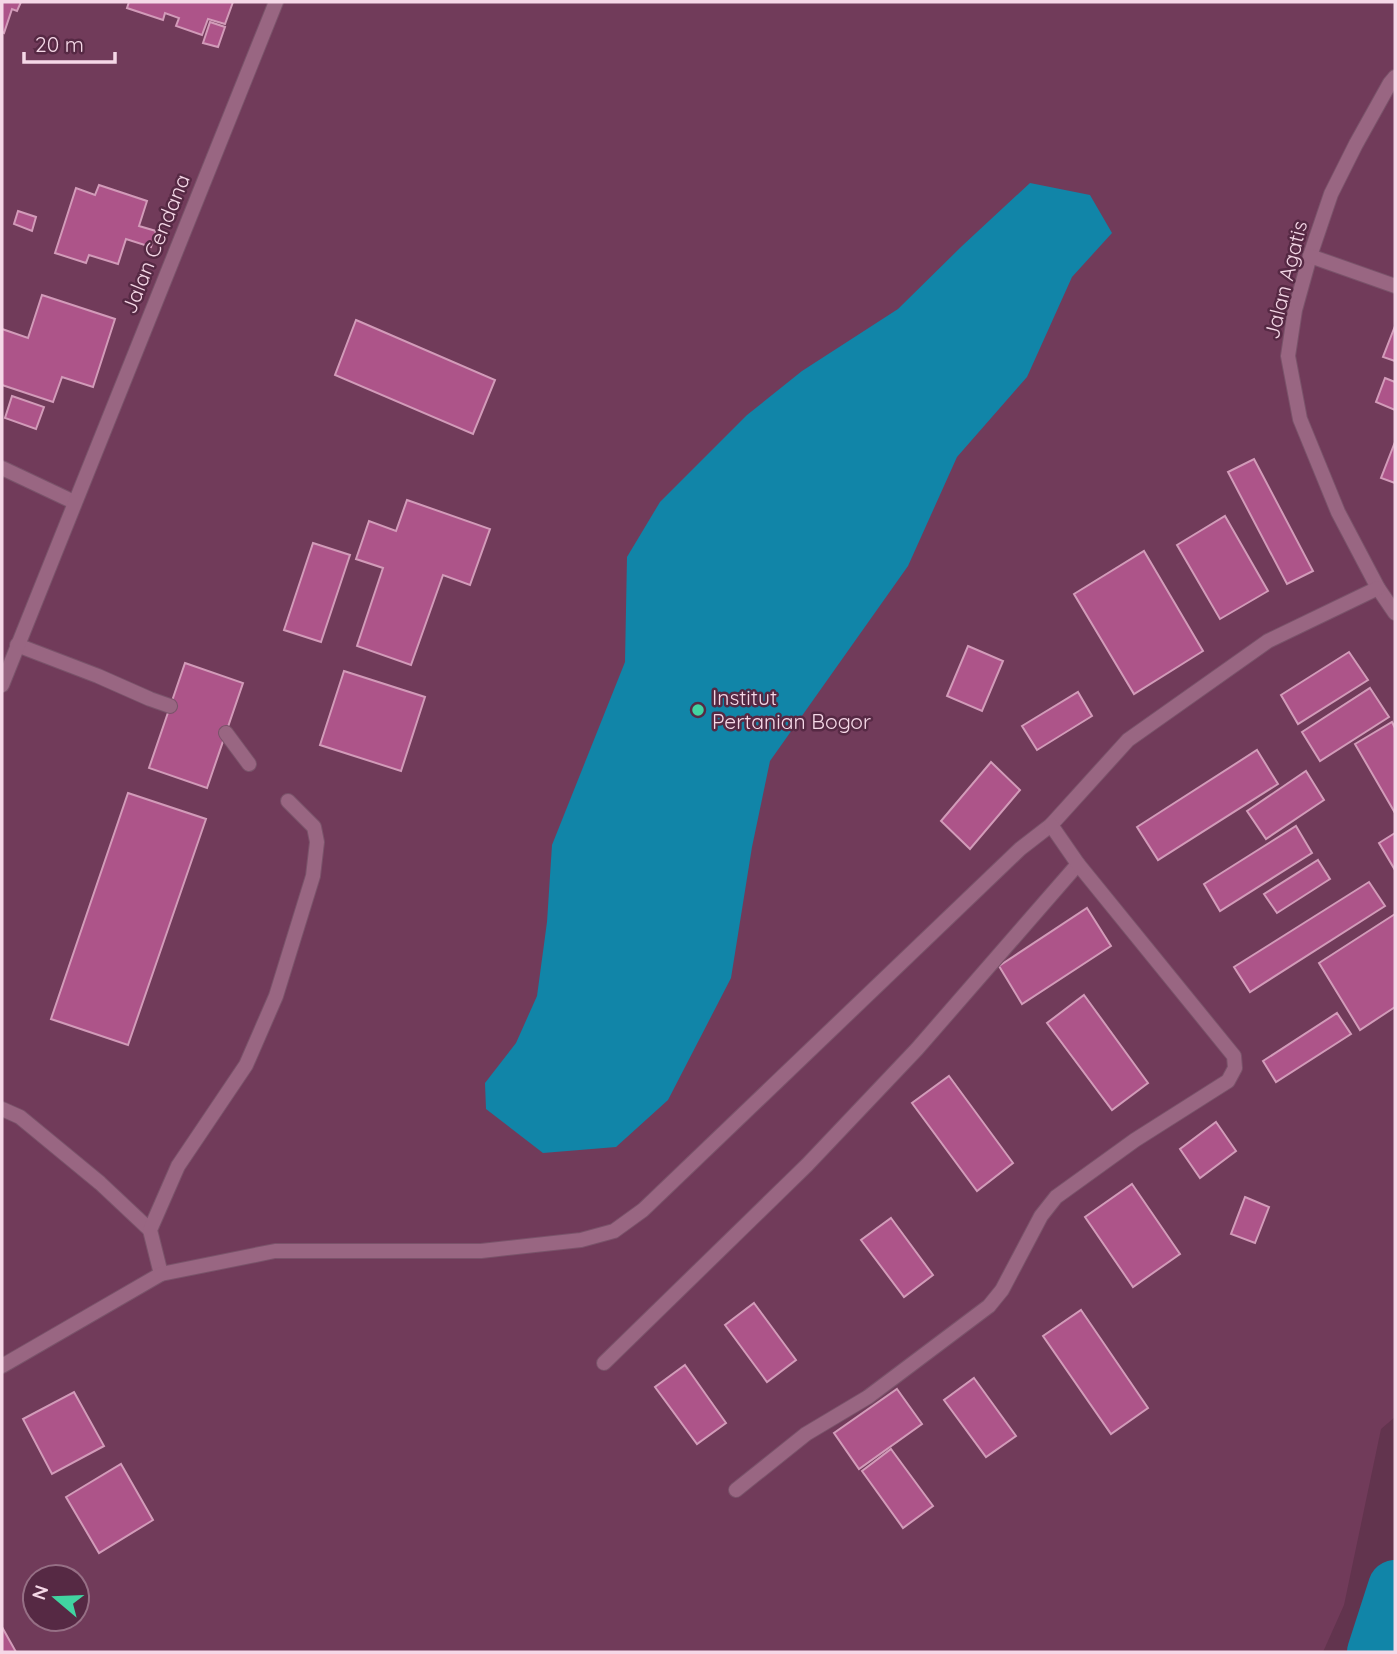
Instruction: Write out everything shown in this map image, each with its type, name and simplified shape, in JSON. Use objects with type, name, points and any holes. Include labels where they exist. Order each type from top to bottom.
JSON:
[{"type":"lane","name":"Jalan Cendana","points":[[2,685],[276,2]]},
{"type":"lane","name":"Jalan Agatis","points":[[1395,78],[1331,194],[1295,310],[1288,356],[1300,419],[1338,512],[1378,588],[1395,613]]},
{"type":"lane","points":[[1310,256],[1395,286]]},
{"type":"lane","points":[[2,468],[74,502]]},
{"type":"lane","points":[[2,1366],[161,1274],[275,1251],[481,1251],[581,1240],[614,1231],[643,1210],[1020,849],[1051,825],[1128,740],[1268,641],[1378,588]]},
{"type":"lane","points":[[17,645],[170,706]]},
{"type":"lane","points":[[226,733],[249,764]]},
{"type":"lane","points":[[150,1230],[178,1166],[246,1065],[276,996],[313,876],[317,842],[314,827],[288,801]]},
{"type":"lane","points":[[736,1490],[806,1434],[868,1397],[989,1306],[1003,1290],[1041,1216],[1056,1196],[1135,1140],[1228,1081],[1235,1068],[1234,1056],[1078,864],[1051,825]]},
{"type":"lane","points":[[604,1363],[807,1164],[917,1049],[1078,864]]},
{"type":"lane","points":[[2,1109],[20,1117],[100,1183],[150,1230],[161,1274]]},
{"type":"shaded area","name":"Institut Pertanian Bogor","points":[[2,2],[1395,2],[1395,1417],[1381,1429],[1344,1605],[1323,1652],[2,1652]]},
{"type":"water","points":[[1030,183],[1090,195],[1112,233],[1072,277],[1027,377],[957,457],[908,566],[770,761],[752,847],[731,978],[668,1100],[616,1147],[543,1153],[486,1109],[485,1083],[516,1043],[537,996],[547,922],[552,845],[625,662],[627,557],[660,502],[747,415],[802,371],[898,309]]},
{"type":"building","points":[[2,2],[21,2],[17,11],[12,9],[4,33],[2,32]]},
{"type":"building","points":[[129,2],[233,2],[225,24],[208,19],[202,35],[176,26],[179,18],[165,13],[163,20],[127,8]]},
{"type":"building","points":[[210,22],[225,27],[218,47],[203,43]]},
{"type":"building","points":[[99,185],[147,201],[139,226],[156,231],[151,247],[126,239],[118,264],[89,255],[86,263],[55,253],[76,188],[95,195]]},
{"type":"building","points":[[18,211],[36,217],[32,231],[14,224]]},
{"type":"building","points":[[42,295],[115,319],[93,387],[62,377],[53,402],[2,385],[2,329],[28,338]]},
{"type":"building","points":[[356,320],[495,380],[473,434],[335,375]]},
{"type":"building","points":[[1395,326],[1395,361],[1383,357]]},
{"type":"building","points":[[1385,378],[1395,382],[1395,410],[1376,402]]},
{"type":"building","points":[[12,396],[44,407],[36,429],[5,418]]},
{"type":"building","points":[[1395,442],[1395,483],[1381,478]]},
{"type":"building","points":[[1254,459],[1313,571],[1287,584],[1228,472]]},
{"type":"building","points":[[407,500],[490,529],[470,585],[443,575],[411,665],[357,646],[383,568],[356,559],[369,521],[396,531]]},
{"type":"building","points":[[1225,516],[1268,591],[1220,619],[1177,545]]},
{"type":"building","points":[[313,543],[350,555],[321,642],[284,630]]},
{"type":"building","points":[[1144,551],[1203,651],[1134,694],[1074,594]]},
{"type":"building","points":[[968,646],[1003,661],[982,711],[947,696]]},
{"type":"building","points":[[1349,652],[1368,680],[1298,724],[1281,695]]},
{"type":"building","points":[[185,663],[243,683],[207,788],[149,768]]},
{"type":"building","points":[[344,671],[425,697],[401,771],[320,745]]},
{"type":"building","points":[[1370,688],[1389,717],[1320,761],[1302,732]]},
{"type":"building","points":[[1078,692],[1092,716],[1037,750],[1022,726]]},
{"type":"building","points":[[1392,722],[1395,728],[1395,813],[1355,744]]},
{"type":"building","points":[[1257,750],[1278,784],[1158,860],[1137,827]]},
{"type":"building","points":[[991,762],[1020,790],[970,849],[941,821]]},
{"type":"building","points":[[1306,771],[1324,800],[1266,839],[1247,811]]},
{"type":"building","points":[[128,793],[206,819],[128,1045],[51,1019]]},
{"type":"building","points":[[1296,826],[1312,853],[1220,911],[1204,884]]},
{"type":"building","points":[[1395,833],[1395,870],[1379,843]]},
{"type":"building","points":[[1318,860],[1330,879],[1277,913],[1264,894]]},
{"type":"building","points":[[1369,882],[1385,906],[1250,992],[1234,967]]},
{"type":"building","points":[[1087,908],[1111,946],[1022,1004],[999,966]]},
{"type":"building","points":[[1395,914],[1395,1007],[1360,1030],[1319,963]]},
{"type":"building","points":[[1084,995],[1148,1083],[1112,1110],[1047,1023]]},
{"type":"building","points":[[1337,1013],[1351,1034],[1276,1082],[1263,1061]]},
{"type":"building","points":[[949,1076],[1013,1163],[977,1191],[912,1103]]},
{"type":"building","points":[[1216,1122],[1236,1151],[1200,1178],[1180,1149]]},
{"type":"building","points":[[1132,1184],[1180,1254],[1133,1287],[1085,1217]]},
{"type":"building","points":[[1245,1197],[1269,1207],[1255,1243],[1231,1234]]},
{"type":"building","points":[[891,1218],[933,1275],[904,1297],[861,1240]]},
{"type":"building","points":[[754,1303],[796,1360],[767,1382],[725,1325]]},
{"type":"building","points":[[1081,1310],[1148,1408],[1111,1434],[1043,1336]]},
{"type":"building","points":[[685,1365],[726,1423],[697,1444],[655,1387]]},
{"type":"building","points":[[974,1378],[1016,1436],[986,1457],[944,1400]]},
{"type":"building","points":[[897,1389],[922,1424],[859,1469],[834,1433]]},
{"type":"building","points":[[74,1392],[104,1446],[52,1474],[23,1419]]},
{"type":"building","points":[[891,1449],[933,1506],[903,1528],[862,1471]]},
{"type":"building","points":[[121,1464],[153,1520],[99,1553],[66,1497]]},
{"type":"building","points":[[2,1627],[16,1652],[2,1652]]},
{"type":"waterway","points":[[1374,1652],[1395,1587]]},
{"type":"place","name":"Institut Pertanian Bogor","points":[[698,710]]}]
